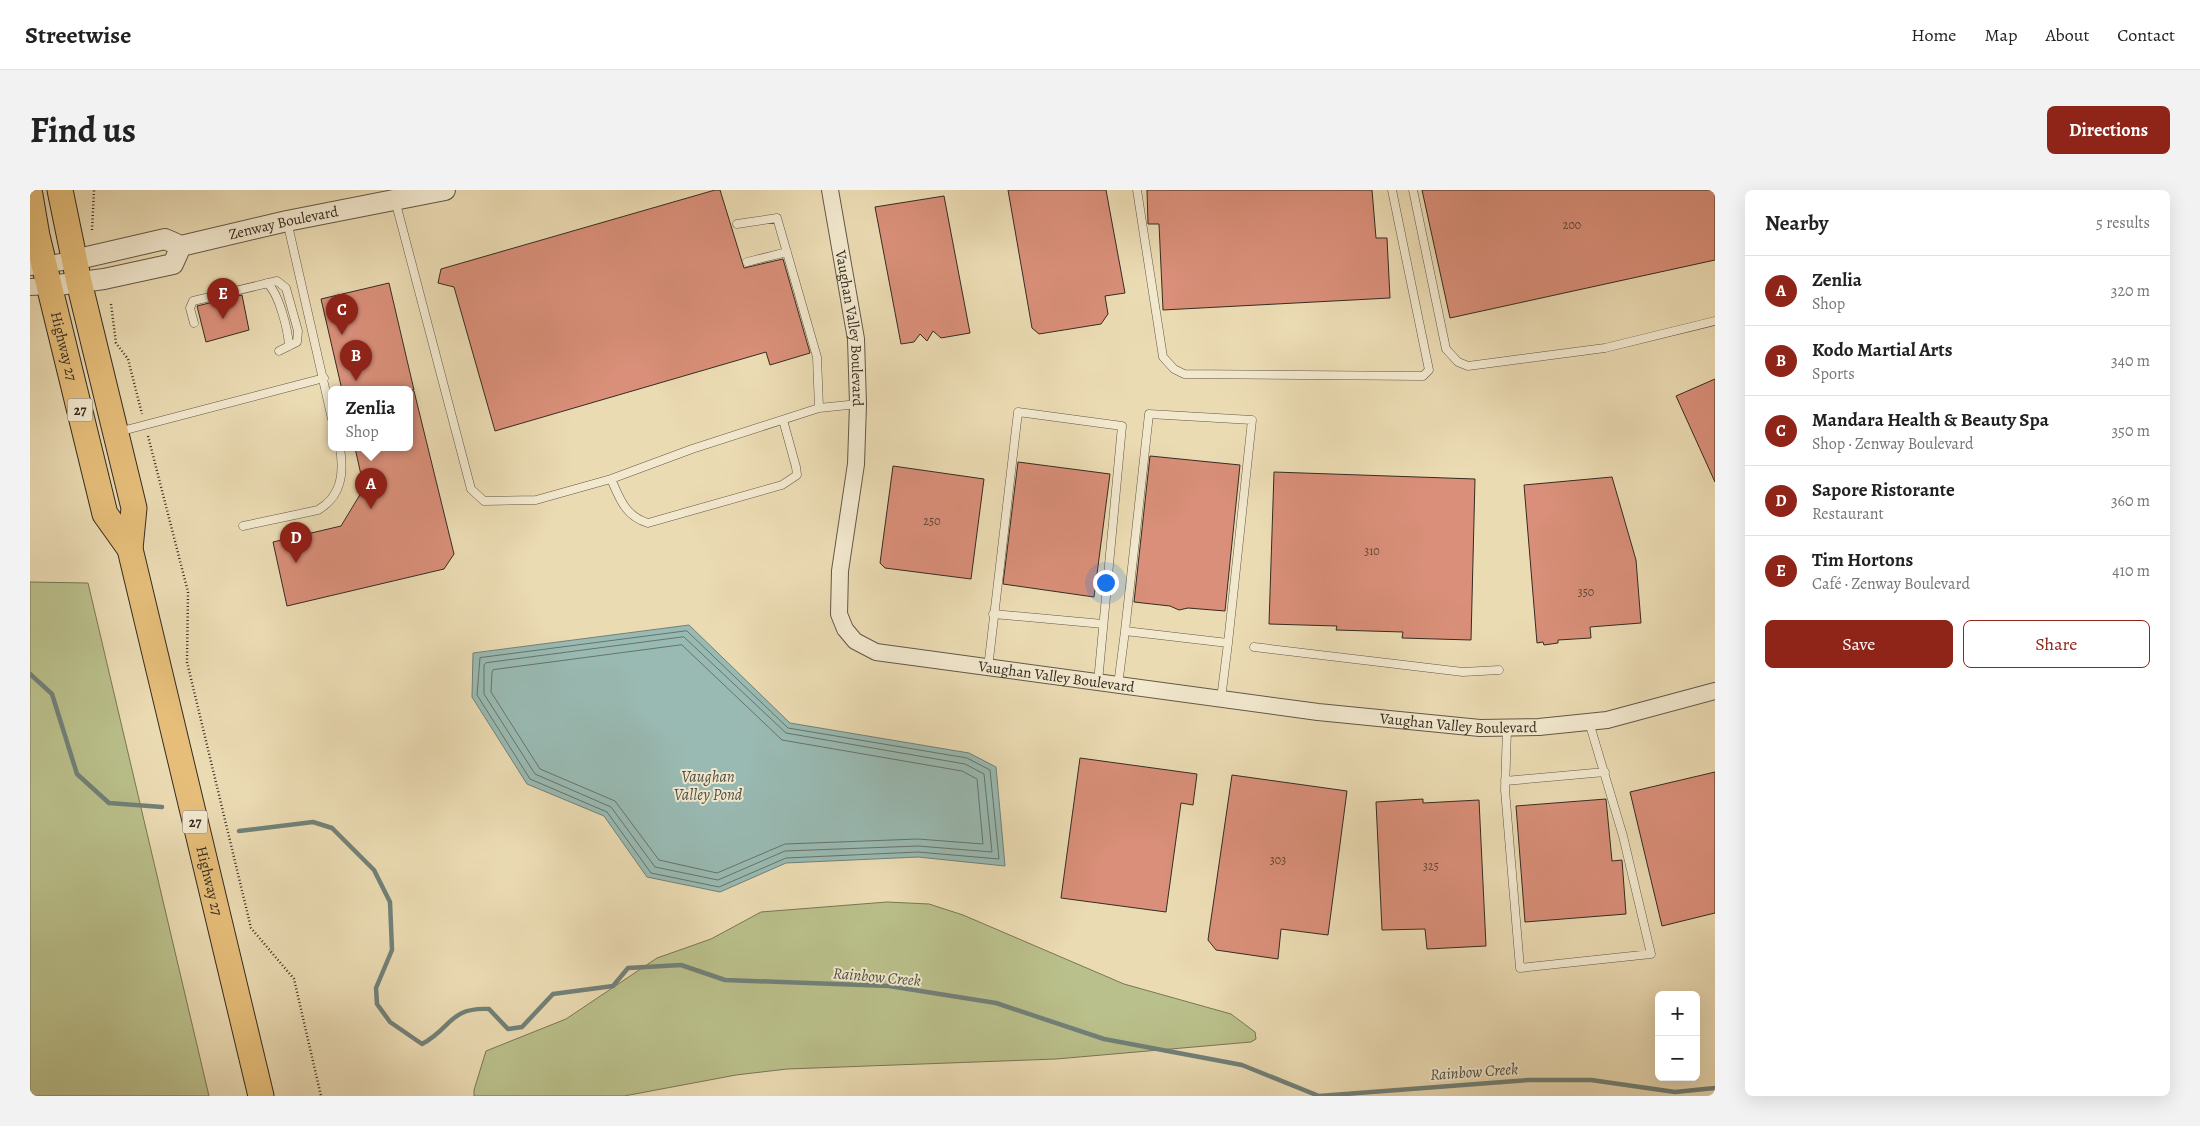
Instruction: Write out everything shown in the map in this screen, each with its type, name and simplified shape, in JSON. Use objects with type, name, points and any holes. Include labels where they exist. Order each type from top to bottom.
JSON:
[{"type":"main road","name":"Highway 27","points":[[60,190],[77,271],[134,508],[130,549],[261,1096]]},
{"type":"main road","name":"Highway 27","points":[[30,195],[37,236],[39,276],[105,514],[130,549]]},
{"type":"street","name":"Zenway Boulevard","points":[[39,276],[77,271],[104,280],[172,264],[181,246],[287,221],[445,190]]},
{"type":"street","name":"Vaughan Valley Boulevard","points":[[830,190],[856,339],[858,404],[856,464],[840,571],[839,614],[845,629],[855,641],[876,652],[988,668],[1328,713],[1480,728],[1507,729],[1607,720],[1715,692]]},
{"type":"lane","points":[[1137,190],[1163,357],[1174,369],[1184,374],[1423,376],[1429,370],[1392,190]]},
{"type":"lane","points":[[1413,190],[1446,349],[1458,362],[1468,366],[1606,348],[1715,321]]},
{"type":"lane","points":[[395,200],[471,489],[484,501],[536,500],[611,479],[692,449],[819,408],[858,404]]},
{"type":"lane","points":[[737,224],[777,218],[817,357],[819,408]]},
{"type":"lane","points":[[287,221],[328,398]]},
{"type":"lane","points":[[747,262],[787,252]]},
{"type":"lane","points":[[194,323],[190,308],[192,301],[277,280],[286,288],[298,331],[297,342],[279,351]]},
{"type":"lane","points":[[267,283],[274,289],[289,346]]},
{"type":"lane","points":[[116,432],[324,378]]},
{"type":"lane","points":[[988,668],[1018,412],[1122,426],[1098,682]]},
{"type":"lane","points":[[1118,685],[1148,414],[1252,420],[1221,699]]},
{"type":"lane","points":[[611,479],[622,504],[635,519],[648,523],[782,485],[797,475],[782,420]]},
{"type":"lane","points":[[243,526],[318,510],[327,505],[336,493],[342,472],[340,451]]},
{"type":"lane","points":[[993,614],[1103,624]]},
{"type":"lane","points":[[1125,631],[1228,643]]},
{"type":"lane","points":[[1254,647],[1463,672],[1499,670]]},
{"type":"lane","points":[[1507,729],[1505,781],[1520,968],[1651,954],[1623,836],[1589,722]]},
{"type":"lane","points":[[1505,781],[1605,772]]},
{"type":"path","points":[[92,230],[94,190]]},
{"type":"path","points":[[111,304],[116,343],[128,358],[188,592],[187,662],[251,928],[294,980],[320,1096]]},
{"type":"green space","points":[[30,582],[88,583],[209,1096],[30,1096]]},
{"type":"green space","points":[[887,902],[929,904],[963,915],[1124,984],[1231,1014],[1255,1032],[1256,1039],[1251,1042],[1056,1059],[787,1069],[736,1075],[624,1096],[474,1096],[474,1090],[486,1051],[566,1019],[657,958],[711,939],[761,912]]},
{"type":"water","name":"Vaughan Valley Pond","points":[[689,625],[790,723],[969,753],[996,767],[1005,866],[918,857],[786,863],[720,892],[647,877],[604,816],[527,784],[472,697],[473,653]]},
{"type":"building","points":[[720,190],[744,268],[783,259],[810,353],[770,365],[766,352],[495,431],[454,287],[438,283],[441,269]]},
{"type":"building","points":[[1008,190],[1106,190],[1125,293],[1105,296],[1108,314],[1101,324],[1039,334],[1032,328]]},
{"type":"building","points":[[1147,190],[1372,190],[1376,238],[1387,238],[1390,298],[1163,310],[1159,224],[1148,224]]},
{"type":"building","points":[[1422,190],[1715,190],[1715,260],[1450,318]]},
{"type":"building","points":[[944,196],[970,333],[941,338],[933,331],[927,341],[920,334],[914,342],[901,344],[875,207]]},
{"type":"building","points":[[389,283],[414,390],[413,386],[341,386],[321,299]]},
{"type":"building","points":[[242,295],[249,330],[206,342],[197,306]]},
{"type":"building","points":[[1715,379],[1715,482],[1676,396]]},
{"type":"building","points":[[414,391],[454,554],[444,569],[287,606],[273,542],[341,526],[364,488],[356,451],[413,451]]},
{"type":"building","points":[[1150,456],[1240,465],[1225,611],[1188,608],[1179,610],[1170,606],[1134,602]]},
{"type":"building","points":[[1018,462],[1110,474],[1094,597],[1003,584]]},
{"type":"building","points":[[893,466],[984,479],[971,579],[885,568],[880,563]]},
{"type":"building","points":[[1274,472],[1475,479],[1471,640],[1402,638],[1403,632],[1336,630],[1337,626],[1269,624]]},
{"type":"building","points":[[1612,477],[1636,560],[1641,623],[1590,627],[1591,638],[1558,640],[1558,643],[1544,645],[1543,642],[1537,643],[1524,485]]},
{"type":"building","points":[[1080,758],[1197,774],[1193,805],[1181,803],[1166,912],[1061,898]]},
{"type":"building","points":[[1715,772],[1715,913],[1662,926],[1630,792]]},
{"type":"building","points":[[1232,775],[1347,791],[1328,935],[1281,929],[1278,959],[1216,950],[1208,940]]},
{"type":"building","points":[[1423,799],[1423,803],[1479,800],[1486,946],[1427,949],[1425,929],[1382,930],[1376,802]]},
{"type":"building","points":[[1606,799],[1612,861],[1622,860],[1626,914],[1525,922],[1516,806]]},
{"type":"waterway","name":"Rainbow Creek","points":[[30,674],[52,694],[77,774],[109,803],[162,807]]},
{"type":"waterway","name":"Rainbow Creek","points":[[239,831],[313,822],[332,828],[374,870],[390,902],[392,950],[376,988],[377,1004],[390,1022],[422,1044],[432,1038],[458,1015],[466,1011],[489,1009],[508,1029],[522,1027],[553,994],[613,986],[628,968],[681,965],[725,980],[889,986],[996,1003],[1104,1039],[1242,1065],[1319,1096],[1528,1080],[1591,1080],[1675,1092],[1715,1088]]},
{"type":"place","name":"Tim Hortons","points":[[223,319]]},
{"type":"place","name":"Mandara Health & Beauty Spa","points":[[342,335]]},
{"type":"place","name":"Kodo Martial Arts","points":[[356,381]]},
{"type":"place","name":"Zenlia","points":[[371,509]]},
{"type":"place","name":"Sapore Ristorante","points":[[296,563]]}]
